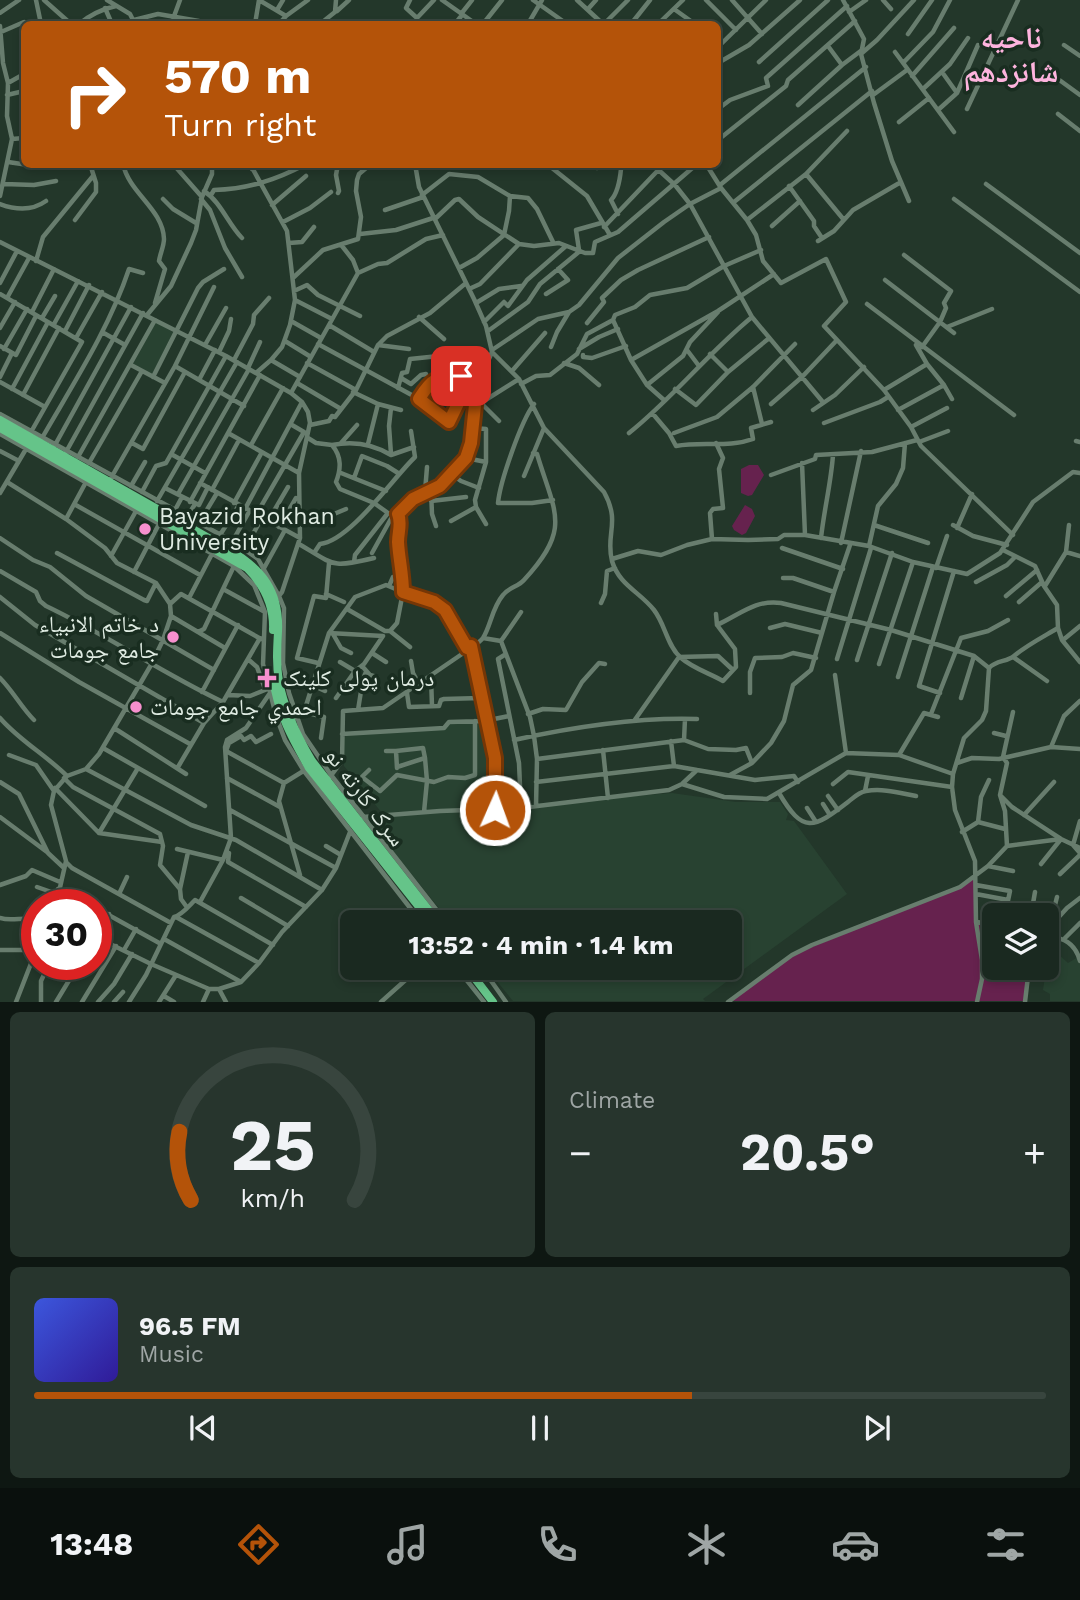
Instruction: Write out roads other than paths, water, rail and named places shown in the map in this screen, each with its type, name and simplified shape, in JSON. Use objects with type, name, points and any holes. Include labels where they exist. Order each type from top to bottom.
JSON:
[{"type":"highway","name":"سرک کارته نو","points":[[0,420],[28,440],[263,571],[277,598],[279,682],[284,713],[293,720],[296,740],[343,795],[429,910]]},
{"type":"highway","name":"سرک کارته نو","points":[[0,428],[111,479],[216,545],[230,545],[268,598],[273,625],[269,689],[284,713],[307,770],[367,848],[421,910]]},
{"type":"highway","points":[[479,980],[500,1000]]},
{"type":"highway","points":[[481,980],[485,986]]},
{"type":"street","points":[[0,13],[19,0]]},
{"type":"street","points":[[36,0],[40,21]]},
{"type":"street","points":[[44,0],[68,21]]},
{"type":"street","points":[[107,0],[130,14],[134,21]]},
{"type":"street","points":[[173,19],[180,0]]},
{"type":"street","points":[[256,21],[259,0],[286,16]]},
{"type":"street","points":[[277,10],[283,0]]},
{"type":"street","points":[[282,21],[308,0]]},
{"type":"street","points":[[335,12],[336,0]]},
{"type":"street","points":[[324,21],[349,0]]},
{"type":"street","points":[[410,0],[406,8],[417,18],[434,0]]},
{"type":"street","points":[[442,0],[472,21]]},
{"type":"street","points":[[457,21],[472,0]]},
{"type":"street","points":[[485,21],[502,0]]},
{"type":"street","points":[[533,0],[562,21]]},
{"type":"street","points":[[530,21],[542,0]]},
{"type":"street","points":[[577,0],[600,21]]},
{"type":"street","points":[[588,9],[596,0]]},
{"type":"street","points":[[606,21],[628,0]]},
{"type":"street","points":[[633,21],[650,0]]},
{"type":"street","points":[[661,21],[683,0]]},
{"type":"street","points":[[706,0],[736,30]]},
{"type":"street","points":[[732,0],[762,34]]},
{"type":"street","points":[[721,61],[749,45],[800,0]]},
{"type":"street","points":[[759,62],[828,0]]},
{"type":"street","points":[[843,0],[864,38],[862,52],[872,93],[909,201]]},
{"type":"street","points":[[849,12],[866,0]]},
{"type":"street","points":[[883,0],[891,9]]},
{"type":"street","points":[[799,105],[842,65],[877,40],[914,0]]},
{"type":"street","points":[[908,34],[932,0]]},
{"type":"street","points":[[903,63],[933,32],[950,0]]},
{"type":"street","points":[[967,109],[1018,0]]},
{"type":"street","points":[[721,44],[761,2]]},
{"type":"street","points":[[82,21],[105,8],[116,6]]},
{"type":"street","points":[[721,105],[768,86],[766,78],[846,6]]},
{"type":"street","points":[[105,8],[112,21]]},
{"type":"street","points":[[674,9],[692,21]]},
{"type":"street","points":[[137,21],[158,14],[173,19],[199,21]]},
{"type":"street","points":[[684,21],[688,18]]},
{"type":"street","points":[[721,138],[786,86],[788,80],[855,21]]},
{"type":"street","points":[[0,196],[12,139],[7,116],[8,83],[3,63],[1,29],[21,23]]},
{"type":"street","points":[[912,76],[954,28]]},
{"type":"street","points":[[923,89],[942,72],[968,38]]},
{"type":"street","points":[[938,110],[957,93],[978,45]]},
{"type":"street","points":[[1064,45],[1080,56]]},
{"type":"street","points":[[828,46],[842,65]]},
{"type":"street","points":[[895,52],[954,132]]},
{"type":"street","points":[[354,562],[355,555],[393,514],[440,486],[466,458],[473,428],[477,386],[492,351],[538,319],[569,312],[579,305],[618,258],[690,204],[720,187],[866,67]]},
{"type":"street","points":[[734,202],[872,93],[907,69]]},
{"type":"street","points":[[1047,71],[1080,94]]},
{"type":"street","points":[[942,72],[957,93]]},
{"type":"street","points":[[8,83],[21,76]]},
{"type":"street","points":[[0,97],[21,92]]},
{"type":"street","points":[[899,122],[929,99]]},
{"type":"street","points":[[1058,114],[1080,131]]},
{"type":"street","points":[[0,116],[7,116]]},
{"type":"street","points":[[747,220],[806,174],[847,131]]},
{"type":"street","points":[[12,139],[21,138]]},
{"type":"street","points":[[8,162],[21,164]]},
{"type":"street","points":[[75,220],[96,192],[91,168]]},
{"type":"street","points":[[124,168],[130,184],[148,204],[163,229],[164,242],[159,261],[165,269],[155,304]]},
{"type":"street","points":[[176,168],[205,201],[225,248],[242,276]]},
{"type":"street","points":[[66,452],[125,345],[145,314],[171,286],[191,243],[201,198],[212,168]]},
{"type":"street","points":[[187,517],[205,473],[244,406],[258,374],[285,341],[295,300],[289,243],[283,222],[252,168]]},
{"type":"street","points":[[211,195],[214,190],[239,189],[260,184],[297,168]]},
{"type":"street","points":[[337,168],[338,193]]},
{"type":"street","points":[[293,277],[323,250],[358,239],[361,217],[356,191],[357,180],[366,168]]},
{"type":"street","points":[[416,168],[419,187],[476,303],[488,331],[492,351],[520,381],[544,428],[604,492],[610,504],[614,521],[612,559],[623,583],[646,600],[656,612],[679,657],[723,681],[736,667],[735,649],[717,625],[716,614]]},
{"type":"street","points":[[552,168],[587,196],[611,235]]},
{"type":"street","points":[[618,214],[611,200],[615,196],[621,168]]},
{"type":"street","points":[[360,234],[396,230],[435,219],[459,199],[519,244],[534,246],[553,243],[593,253],[595,242],[618,232],[693,168]]},
{"type":"street","points":[[708,168],[747,220],[761,250],[763,261],[781,283],[826,259],[846,302],[824,327],[884,390],[918,441],[1013,535]]},
{"type":"street","points":[[579,250],[576,230],[603,225],[618,214],[658,170],[690,204],[752,317],[822,401]]},
{"type":"street","points":[[385,210],[423,196],[449,174],[478,177],[510,196],[528,198],[537,209],[553,243]]},
{"type":"street","points":[[806,174],[844,219]]},
{"type":"street","points":[[36,261],[43,237],[93,176]]},
{"type":"street","points":[[272,205],[306,176]]},
{"type":"street","points":[[4,184],[34,186],[56,181]]},
{"type":"street","points":[[789,186],[820,239],[834,231],[853,210],[901,183]]},
{"type":"street","points":[[986,184],[1080,253]]},
{"type":"street","points":[[204,191],[211,195],[242,238]]},
{"type":"street","points":[[283,222],[310,208],[331,192]]},
{"type":"street","points":[[459,268],[477,258],[504,235],[510,196]]},
{"type":"street","points":[[954,199],[1080,292]]},
{"type":"street","points":[[163,200],[197,223]]},
{"type":"street","points":[[0,204],[19,210],[35,207],[46,201]]},
{"type":"street","points":[[772,226],[800,201]]},
{"type":"street","points":[[289,243],[302,242],[314,226]]},
{"type":"street","points":[[291,393],[358,273],[377,264],[387,263],[426,239],[443,235]]},
{"type":"street","points":[[587,323],[604,302],[602,298],[621,280],[709,237]]},
{"type":"street","points":[[0,242],[217,351],[284,388],[302,402],[308,412],[310,425],[299,473],[299,541],[277,598],[284,608],[283,663],[293,720],[329,778],[342,761],[343,711],[383,708],[483,638],[504,593],[524,581],[547,554],[556,528],[556,508],[537,454],[533,453]]},
{"type":"street","points":[[469,289],[480,284],[519,244]]},
{"type":"street","points":[[484,322],[504,302],[508,306],[522,286],[567,245]]},
{"type":"street","points":[[342,246],[353,260],[358,273]]},
{"type":"street","points":[[488,331],[528,302],[540,284],[579,250]]},
{"type":"street","points":[[476,406],[512,381],[550,375],[577,354],[587,334],[613,320],[615,314],[635,307],[650,295],[687,288],[724,266],[761,250]]},
{"type":"street","points":[[0,283],[17,251]]},
{"type":"street","points":[[904,255],[951,291],[944,303],[946,309],[940,322],[922,347]]},
{"type":"street","points":[[0,302],[29,258]]},
{"type":"street","points":[[0,267],[7,271]]},
{"type":"street","points":[[54,269],[34,314],[16,355],[2,348],[34,314],[55,296]]},
{"type":"street","points":[[42,438],[102,332],[118,300],[129,269],[143,274]]},
{"type":"street","points":[[153,377],[198,288],[224,269]]},
{"type":"street","points":[[545,294],[568,280],[558,270]]},
{"type":"street","points":[[631,360],[718,312],[774,274]]},
{"type":"street","points":[[885,279],[954,333]]},
{"type":"street","points":[[12,389],[54,325],[78,281]]},
{"type":"street","points":[[310,425],[335,417],[366,371],[378,345],[387,336],[430,313],[466,283]]},
{"type":"street","points":[[65,331],[89,285]]},
{"type":"street","points":[[294,291],[307,285],[318,295],[360,316]]},
{"type":"street","points":[[476,303],[499,289],[522,286]]},
{"type":"street","points":[[111,479],[175,366],[214,287]]},
{"type":"street","points":[[76,338],[102,292]]},
{"type":"street","points":[[0,493],[82,342],[3,296]]},
{"type":"street","points":[[157,501],[221,392],[253,324],[254,314],[269,298]]},
{"type":"street","points":[[295,300],[374,352]]},
{"type":"street","points":[[0,328],[15,302]]},
{"type":"street","points":[[867,304],[1014,415]]},
{"type":"street","points":[[55,445],[131,307]]},
{"type":"street","points":[[205,345],[226,308]]},
{"type":"street","points":[[946,327],[992,309]]},
{"type":"street","points":[[551,347],[569,312]]},
{"type":"street","points":[[647,385],[683,356],[690,342],[718,312]]},
{"type":"street","points":[[419,317],[444,339]]},
{"type":"street","points":[[629,433],[653,414],[710,354],[752,317]]},
{"type":"street","points":[[199,380],[229,331],[231,319]]},
{"type":"street","points":[[78,457],[155,320]]},
{"type":"street","points":[[613,320],[631,360],[647,385],[664,400]]},
{"type":"street","points":[[291,321],[366,371],[419,399],[449,422],[464,391],[477,386]]},
{"type":"street","points":[[23,395],[54,325]]},
{"type":"street","points":[[578,350],[618,329]]},
{"type":"street","points":[[102,332],[125,345]]},
{"type":"street","points":[[512,371],[545,333]]},
{"type":"street","points":[[676,389],[696,405],[728,372],[768,339]]},
{"type":"street","points":[[771,404],[802,377],[837,340]]},
{"type":"street","points":[[285,341],[311,357]]},
{"type":"street","points":[[914,341],[952,399]]},
{"type":"street","points":[[175,510],[260,342]]},
{"type":"street","points":[[674,433],[717,417],[753,387],[795,344]]},
{"type":"street","points":[[378,345],[409,349]]},
{"type":"street","points":[[583,355],[592,358],[625,346]]},
{"type":"street","points":[[398,388],[402,373],[407,372],[410,359],[458,354],[474,349]]},
{"type":"street","points":[[687,350],[699,366]]},
{"type":"street","points":[[0,377],[12,353]]},
{"type":"street","points":[[710,354],[728,372]]},
{"type":"street","points":[[142,492],[156,466],[166,463],[226,356]]},
{"type":"street","points":[[271,360],[341,409]]},
{"type":"street","points":[[307,363],[378,404],[401,410]]},
{"type":"street","points":[[564,363],[579,368],[599,385]]},
{"type":"street","points":[[884,390],[927,364]]},
{"type":"street","points":[[131,365],[165,383]]},
{"type":"street","points":[[175,366],[244,406]]},
{"type":"street","points":[[813,410],[835,395],[864,367]]},
{"type":"street","points":[[89,463],[142,371]]},
{"type":"street","points":[[132,443],[143,449],[185,372]]},
{"type":"street","points":[[401,378],[411,384],[426,374]]},
{"type":"street","points":[[419,399],[431,381],[438,377],[461,376]]},
{"type":"street","points":[[60,381],[71,387]]},
{"type":"street","points":[[0,382],[45,407]]},
{"type":"street","points":[[898,410],[944,384]]},
{"type":"street","points":[[753,387],[762,424]]},
{"type":"street","points":[[251,445],[284,388]]},
{"type":"street","points":[[424,390],[441,393]]},
{"type":"street","points":[[824,423],[888,397]]},
{"type":"street","points":[[230,545],[302,402]]},
{"type":"street","points":[[368,444],[378,404]]},
{"type":"street","points":[[482,404],[499,421]]},
{"type":"street","points":[[534,404],[529,410],[515,447],[498,503],[553,500]]},
{"type":"street","points":[[391,408],[391,455]]},
{"type":"street","points":[[911,427],[947,408]]},
{"type":"street","points":[[0,414],[28,440],[86,482],[159,524],[216,545]]},
{"type":"street","points":[[653,414],[676,446],[691,443],[734,445],[752,439],[750,429],[771,422]]},
{"type":"street","points":[[256,515],[304,432],[292,425]]},
{"type":"street","points":[[341,443],[357,425]]},
{"type":"street","points":[[473,428],[486,429],[486,462],[475,500],[486,524]]},
{"type":"street","points":[[524,477],[544,428]]},
{"type":"street","points":[[314,553],[320,544],[350,527],[415,457],[411,431]]},
{"type":"street","points":[[771,475],[815,459],[816,456],[872,452],[948,431]]},
{"type":"street","points":[[228,433],[299,473]]},
{"type":"street","points":[[0,434],[28,440],[42,438],[89,463],[111,479],[131,486],[200,523],[216,545]]},
{"type":"street","points":[[308,438],[316,443],[331,445],[368,444],[391,455],[414,447]]},
{"type":"street","points":[[165,488],[199,505],[239,440]]},
{"type":"street","points":[[712,539],[710,513],[713,509],[723,508],[719,469],[723,458],[716,443]]},
{"type":"street","points":[[837,659],[870,547],[878,506],[895,484],[903,468],[905,443]]},
{"type":"street","points":[[331,445],[337,453],[341,473],[336,482],[340,489],[374,503],[400,518],[398,540],[403,592],[397,623],[355,671],[336,698]]},
{"type":"street","points":[[0,451],[19,461]]},
{"type":"street","points":[[841,543],[861,451]]},
{"type":"street","points":[[189,598],[262,452]]},
{"type":"street","points":[[171,454],[205,473]]},
{"type":"street","points":[[821,538],[830,493],[833,455]]},
{"type":"street","points":[[354,478],[362,456],[398,473]]},
{"type":"street","points":[[466,458],[486,462]]},
{"type":"street","points":[[131,486],[145,461]]},
{"type":"street","points":[[802,463],[805,535]]},
{"type":"street","points":[[427,467],[428,491],[436,526]]},
{"type":"street","points":[[612,559],[638,551],[661,555],[712,539],[778,539],[784,535],[805,535],[870,547],[913,562],[968,574],[1004,547],[1033,502],[1073,472],[1080,473]]},
{"type":"street","points":[[341,473],[386,491]]},
{"type":"street","points":[[451,474],[478,488]]},
{"type":"street","points":[[7,482],[66,519],[105,548],[117,563],[156,583],[170,604],[171,616],[163,640],[103,748],[86,769],[66,777],[54,790],[51,805],[66,861],[72,869],[171,923]]},
{"type":"street","points":[[66,519],[86,482]]},
{"type":"street","points":[[201,483],[282,529],[329,563],[344,565],[373,555],[393,514]]},
{"type":"street","points":[[198,632],[204,629],[239,558],[288,487]]},
{"type":"street","points":[[200,523],[217,494]]},
{"type":"street","points":[[972,494],[955,527],[1004,547],[1037,570],[1057,605],[1058,628],[1062,640],[1080,662]]},
{"type":"street","points":[[263,571],[298,495]]},
{"type":"street","points":[[431,501],[466,497]]},
{"type":"street","points":[[74,504],[200,575]]},
{"type":"street","points":[[451,521],[476,507]]},
{"type":"street","points":[[299,518],[321,519],[346,509]]},
{"type":"street","points":[[111,556],[136,511]]},
{"type":"street","points":[[134,572],[159,524]]},
{"type":"street","points":[[874,525],[928,543]]},
{"type":"street","points":[[1019,602],[1043,584],[1066,552],[1069,525]]},
{"type":"street","points":[[898,677],[947,536]]},
{"type":"street","points":[[0,538],[50,568],[86,596],[214,670]]},
{"type":"street","points":[[729,775],[752,763],[771,743],[784,722],[793,685],[811,670],[816,658],[827,614],[850,545]]},
{"type":"street","points":[[782,548],[842,569]]},
{"type":"street","points":[[57,552],[147,601],[156,583]]},
{"type":"street","points":[[1066,552],[1080,556]]},
{"type":"street","points":[[857,660],[892,553]]},
{"type":"street","points":[[976,582],[1007,565],[1015,557]]},
{"type":"street","points":[[239,558],[265,612],[263,664],[285,740],[350,832],[367,848],[412,910]]},
{"type":"street","points":[[879,664],[913,562]]},
{"type":"street","points":[[318,663],[297,658],[314,596],[325,599],[329,563]]},
{"type":"street","points":[[601,603],[605,594],[607,571],[615,568]]},
{"type":"street","points":[[1006,596],[1037,570]]},
{"type":"street","points":[[0,571],[36,592],[46,606],[116,641],[151,665],[223,702]]},
{"type":"street","points":[[940,692],[919,686],[954,571]]},
{"type":"street","points":[[389,586],[393,577]]},
{"type":"street","points":[[783,578],[793,578],[834,592]]},
{"type":"street","points":[[293,720],[304,712],[318,663],[331,634],[357,596],[389,586],[434,602],[445,610],[469,647],[495,758],[495,810]]},
{"type":"street","points":[[223,589],[265,612]]},
{"type":"street","points":[[170,604],[180,593],[262,639]]},
{"type":"street","points":[[326,594],[344,602]]},
{"type":"street","points":[[0,597],[36,625],[204,723]]},
{"type":"street","points":[[717,625],[738,612],[767,601],[891,630],[974,656],[989,668]]},
{"type":"street","points":[[347,609],[410,647]]},
{"type":"street","points":[[501,641],[521,612]]},
{"type":"street","points":[[171,616],[225,648]]},
{"type":"street","points":[[930,714],[961,638],[988,631],[1008,620]]},
{"type":"street","points":[[769,628],[785,624],[822,633]]},
{"type":"street","points":[[202,692],[238,625]]},
{"type":"street","points":[[1062,640],[1080,626]]},
{"type":"street","points":[[977,1002],[982,979],[982,960],[976,922],[977,876],[975,861],[955,810],[953,774],[964,738],[982,720],[986,711],[989,668],[993,663],[1013,657],[1019,649],[1058,628]]},
{"type":"street","points":[[0,633],[190,744]]},
{"type":"street","points":[[331,634],[387,633]]},
{"type":"street","points":[[331,634],[341,648],[351,653]]},
{"type":"street","points":[[483,638],[501,641]]},
{"type":"street","points":[[178,767],[190,744],[223,702],[262,639]]},
{"type":"street","points":[[501,641],[534,736],[537,759],[536,806]]},
{"type":"street","points":[[372,652],[386,662]]},
{"type":"street","points":[[750,692],[750,673],[755,658],[782,657],[793,653],[816,658]]},
{"type":"street","points":[[506,654],[498,659],[520,772],[521,808]]},
{"type":"street","points":[[679,657],[718,656],[733,670]]},
{"type":"street","points":[[961,698],[974,656]]},
{"type":"street","points":[[634,722],[679,657]]},
{"type":"street","points":[[1013,657],[1047,681]]},
{"type":"street","points":[[249,660],[257,667],[269,689]]},
{"type":"street","points":[[411,661],[413,674],[419,684]]},
{"type":"street","points":[[340,662],[355,671]]},
{"type":"street","points":[[528,714],[543,709],[566,710],[582,682],[599,663],[605,664]]},
{"type":"street","points":[[362,666],[366,672],[377,677]]},
{"type":"street","points":[[358,710],[366,672]]},
{"type":"street","points":[[835,675],[846,753]]},
{"type":"street","points":[[431,676],[432,706]]},
{"type":"street","points":[[0,678],[34,720]]},
{"type":"street","points":[[312,685],[326,691]]},
{"type":"street","points":[[227,695],[250,696],[269,689]]},
{"type":"street","points":[[200,902],[223,860],[231,838],[226,778],[228,740],[246,728],[269,689]]},
{"type":"street","points":[[407,693],[408,707],[440,705],[442,699],[481,698]]},
{"type":"street","points":[[1051,747],[1064,716],[1080,701]]},
{"type":"street","points":[[304,712],[324,717],[321,738]]},
{"type":"street","points":[[1007,846],[1005,811],[1000,795],[1007,763],[1003,757],[1006,737],[1013,712]]},
{"type":"street","points":[[899,755],[924,713],[938,717]]},
{"type":"street","points":[[341,734],[444,727],[449,722],[509,716]]},
{"type":"street","points":[[0,718],[12,732],[52,761],[73,787],[160,834],[160,865],[180,889]]},
{"type":"street","points":[[684,740],[685,719]]},
{"type":"street","points":[[513,740],[600,724],[697,719]]},
{"type":"street","points":[[397,775],[433,782],[448,777],[465,778],[475,775],[475,721]]},
{"type":"street","points":[[114,728],[186,774]]},
{"type":"street","points":[[994,733],[1006,737]]},
{"type":"street","points":[[226,751],[229,743],[241,736],[244,740],[251,736],[256,742],[271,734]]},
{"type":"street","points":[[537,759],[684,740],[708,749],[746,748],[752,763]]},
{"type":"street","points":[[671,741],[674,765]]},
{"type":"street","points":[[956,763],[972,758],[1003,757],[1051,747],[1080,749]]},
{"type":"street","points":[[103,748],[205,806]]},
{"type":"street","points":[[386,751],[423,748],[425,812]]},
{"type":"street","points":[[603,750],[608,798]]},
{"type":"street","points":[[226,751],[284,783]]},
{"type":"street","points":[[362,776],[380,791],[397,775],[396,751]]},
{"type":"street","points":[[682,784],[724,797],[767,799],[846,753],[899,755],[953,774]]},
{"type":"street","points":[[9,755],[36,765],[54,790],[99,832],[109,837],[162,842]]},
{"type":"street","points":[[397,767],[425,758]]},
{"type":"street","points":[[536,782],[674,765],[755,780],[794,776],[798,782]]},
{"type":"street","points":[[99,832],[138,768]]},
{"type":"street","points":[[86,769],[191,825],[231,838],[323,890]]},
{"type":"street","points":[[301,876],[279,801],[284,783],[307,770]]},
{"type":"street","points":[[343,795],[369,770]]},
{"type":"street","points":[[361,819],[425,812],[521,808],[669,790],[682,784],[697,770]]},
{"type":"street","points":[[833,784],[848,772],[952,787]]},
{"type":"street","points":[[865,791],[868,776]]},
{"type":"street","points":[[226,778],[281,807]]},
{"type":"street","points":[[978,822],[981,797],[989,780]]},
{"type":"street","points":[[0,781],[19,794],[48,853]]},
{"type":"street","points":[[1024,815],[1054,782]]},
{"type":"street","points":[[779,793],[792,816],[810,823],[817,823],[865,791],[882,789],[916,796]]},
{"type":"street","points":[[1000,795],[1012,807],[1080,852],[1060,874]]},
{"type":"street","points":[[828,796],[838,810]]},
{"type":"street","points":[[823,804],[830,815]]},
{"type":"street","points":[[1005,811],[1012,807]]},
{"type":"street","points":[[807,808],[817,823]]},
{"type":"street","points":[[230,810],[336,868]]},
{"type":"street","points":[[0,817],[64,868]]},
{"type":"street","points":[[361,819],[436,910]]},
{"type":"street","points":[[1073,845],[1080,821]]},
{"type":"street","points":[[962,832],[978,822],[1005,829]]},
{"type":"street","points":[[112,944],[209,989],[219,989],[241,982],[288,926],[323,890],[336,868],[350,832]]},
{"type":"street","points":[[728,1001],[792,955],[812,945],[960,887],[977,876],[1007,846],[1061,839]]},
{"type":"street","points":[[1041,864],[1061,839]]},
{"type":"street","points":[[326,846],[341,855]]},
{"type":"street","points":[[177,849],[223,860]]},
{"type":"street","points":[[228,849],[228,862],[306,907]]},
{"type":"street","points":[[186,906],[181,899],[180,889],[188,852]]},
{"type":"street","points":[[58,888],[66,861]]},
{"type":"street","points":[[988,866],[1013,871]]},
{"type":"street","points":[[0,885],[26,876],[32,870],[58,888]]},
{"type":"street","points":[[119,894],[127,877]]},
{"type":"street","points":[[976,886],[1010,891],[1007,903]]},
{"type":"street","points":[[37,887],[58,888]]},
{"type":"street","points":[[1033,903],[1035,892]]},
{"type":"street","points":[[976,894],[1008,900]]},
{"type":"street","points":[[1055,903],[1056,897]]},
{"type":"street","points":[[241,898],[288,926]]},
{"type":"street","points":[[1059,917],[1080,898]]},
{"type":"street","points":[[129,1002],[152,964],[171,923],[195,900],[273,945]]},
{"type":"street","points":[[112,916],[241,982]]},
{"type":"street","points":[[175,917],[259,963]]},
{"type":"street","points":[[0,918],[21,919]]},
{"type":"street","points":[[976,922],[982,923]]},
{"type":"street","points":[[1065,938],[1080,923]]},
{"type":"street","points":[[124,950],[136,929]]},
{"type":"street","points":[[1059,935],[1079,953],[1080,961]]},
{"type":"street","points":[[82,1002],[116,946]]},
{"type":"street","points":[[0,950],[21,949]]},
{"type":"street","points":[[98,1002],[114,984],[132,954]]},
{"type":"street","points":[[159,1002],[176,975]]},
{"type":"street","points":[[16,1002],[24,980]]},
{"type":"street","points":[[41,980],[41,1002]]},
{"type":"street","points":[[56,1002],[69,980]]},
{"type":"street","points":[[381,1002],[406,980]]},
{"type":"street","points":[[467,980],[484,1002]]},
{"type":"street","points":[[489,980],[500,1000]]},
{"type":"street","points":[[1025,1002],[1028,980]]},
{"type":"street","points":[[203,1002],[209,989]]},
{"type":"street","points":[[219,989],[225,1001]]},
{"type":"street","points":[[114,1002],[124,992]]},
{"type":"street","points":[[164,996],[174,1002]]},
{"type":"place","name":"Bayazid Rokhan University","points":[[145,529]]},
{"type":"place","name":"د خاتم الانبیاء جامع جومات","points":[[173,637]]},
{"type":"place","name":"درمان پولی کلینک","points":[[267,678]]},
{"type":"place","name":"احمدي جامع جومات","points":[[136,707]]},
{"type":"district","name":"ناحیه شانزدهم","points":[[1011,54]]}]
